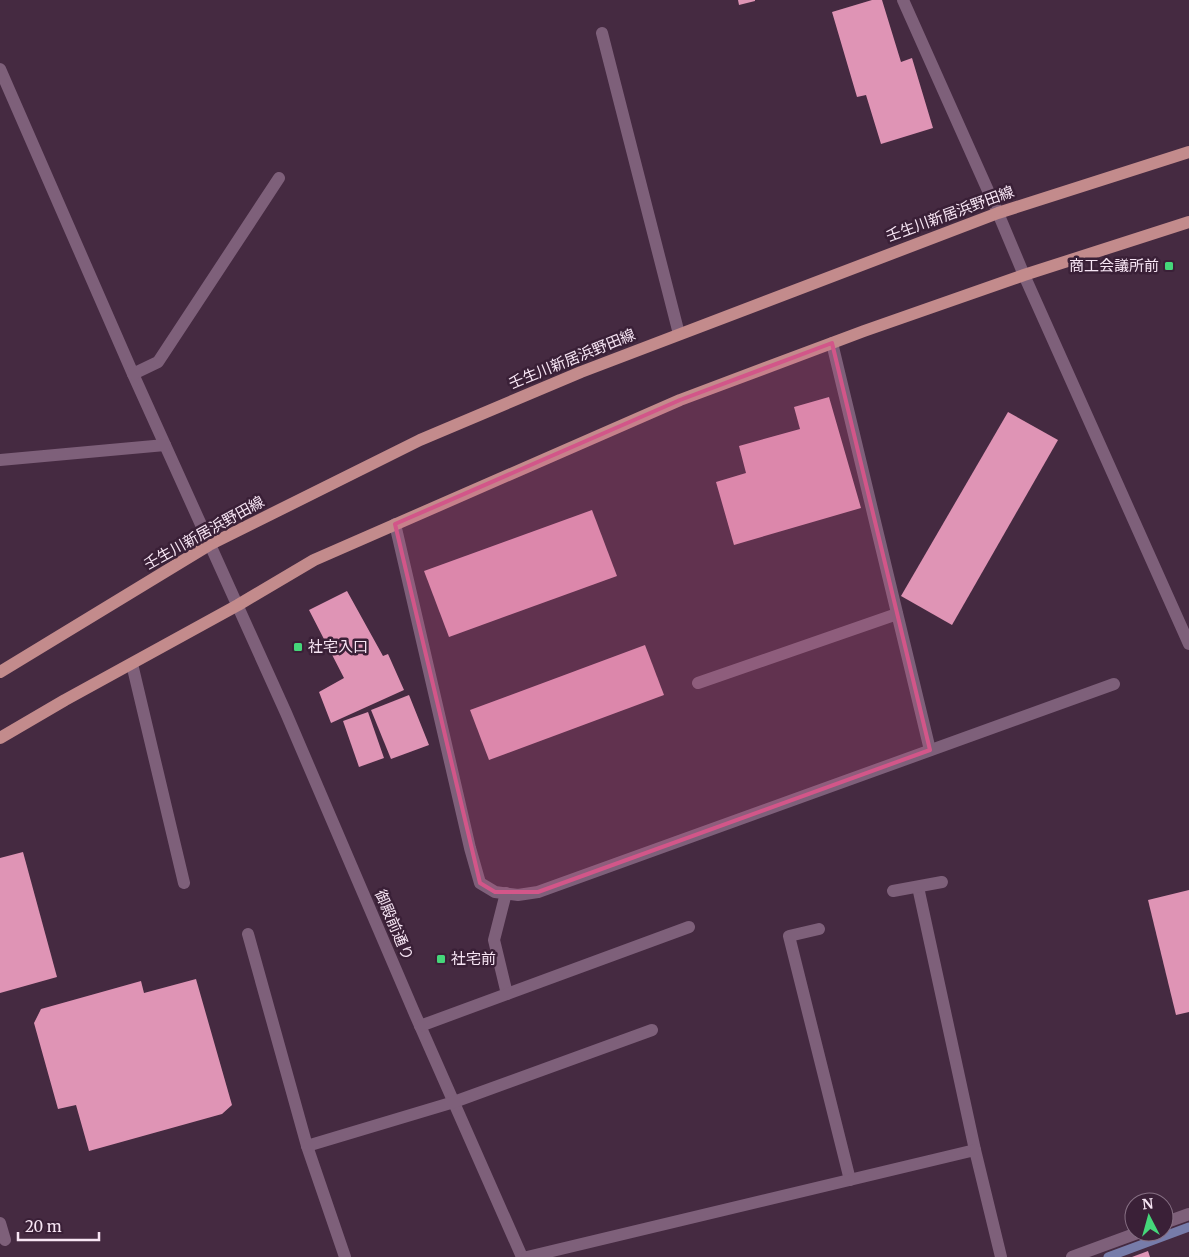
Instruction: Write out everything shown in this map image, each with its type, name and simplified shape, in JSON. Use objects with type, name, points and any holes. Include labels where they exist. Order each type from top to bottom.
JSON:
[{"type":"main road","name":"壬生川新居浜野田線","points":[[0,672],[209,545],[420,440],[581,372],[998,212],[1189,152]]},
{"type":"main road","points":[[0,738],[238,605],[314,560],[394,524],[680,400],[832,343],[1024,275],[1189,222]]},
{"type":"street","points":[[903,0],[1189,644]]},
{"type":"street","points":[[602,34],[679,334]]},
{"type":"street","name":"御殿前通り","points":[[0,69],[6,97],[238,605],[522,1257]]},
{"type":"street","points":[[133,374],[158,362],[279,178]]},
{"type":"street","points":[[832,343],[930,750]]},
{"type":"street","points":[[0,460],[165,445]]},
{"type":"street","points":[[394,524],[470,848],[480,884],[495,892],[518,895],[538,892],[1114,684]]},
{"type":"street","points":[[698,682],[897,614]]},
{"type":"street","points":[[132,664],[184,883]]},
{"type":"street","points":[[893,891],[942,882]]},
{"type":"street","points":[[918,887],[1000,1257]]},
{"type":"street","points":[[506,893],[494,940],[507,994]]},
{"type":"street","points":[[420,1026],[689,927]]},
{"type":"street","points":[[819,929],[789,936],[850,1180]]},
{"type":"street","points":[[248,934],[307,1146],[345,1257]]},
{"type":"street","points":[[307,1146],[454,1102],[652,1030]]},
{"type":"street","points":[[527,1257],[975,1150]]},
{"type":"street","points":[[1174,1219],[1189,1214]]},
{"type":"street","points":[[0,1223],[5,1240]]},
{"type":"street","points":[[1072,1257],[1124,1238]]},
{"type":"highlighted area","points":[[832,343],[930,750],[538,892],[495,892],[480,883],[395,524],[680,400]]},
{"type":"building","points":[[738,0],[755,0],[755,1],[739,5]]},
{"type":"building","points":[[872,0],[882,0],[901,62],[912,58],[933,128],[881,144],[866,95],[857,97],[832,12]]},
{"type":"building","points":[[829,397],[861,508],[734,545],[716,482],[746,473],[739,446],[800,429],[794,407]]},
{"type":"building","points":[[1008,412],[1058,440],[952,625],[901,596]]},
{"type":"building","points":[[592,510],[617,576],[449,637],[424,571]]},
{"type":"building","points":[[347,591],[383,656],[388,654],[404,690],[331,723],[319,692],[344,678],[309,610]]},
{"type":"building","points":[[645,645],[664,695],[489,760],[470,710]]},
{"type":"building","points":[[409,695],[429,745],[391,759],[371,710]]},
{"type":"building","points":[[368,712],[384,758],[359,767],[343,721]]},
{"type":"building","points":[[23,852],[57,977],[0,993],[0,858]]},
{"type":"building","points":[[1189,890],[1189,1012],[1176,1015],[1148,900]]},
{"type":"building","points":[[196,979],[232,1105],[222,1114],[89,1151],[76,1105],[58,1109],[34,1023],[41,1009],[141,981],[144,993]]},
{"type":"building","points":[[1148,1251],[1150,1257],[1132,1257]]},
{"type":"waterway","points":[[1108,1257],[1189,1227]]},
{"type":"place","name":"商工会議所前","points":[[1169,266]]},
{"type":"place","name":"社宅入口","points":[[298,647]]},
{"type":"place","name":"社宅前","points":[[441,959]]}]
